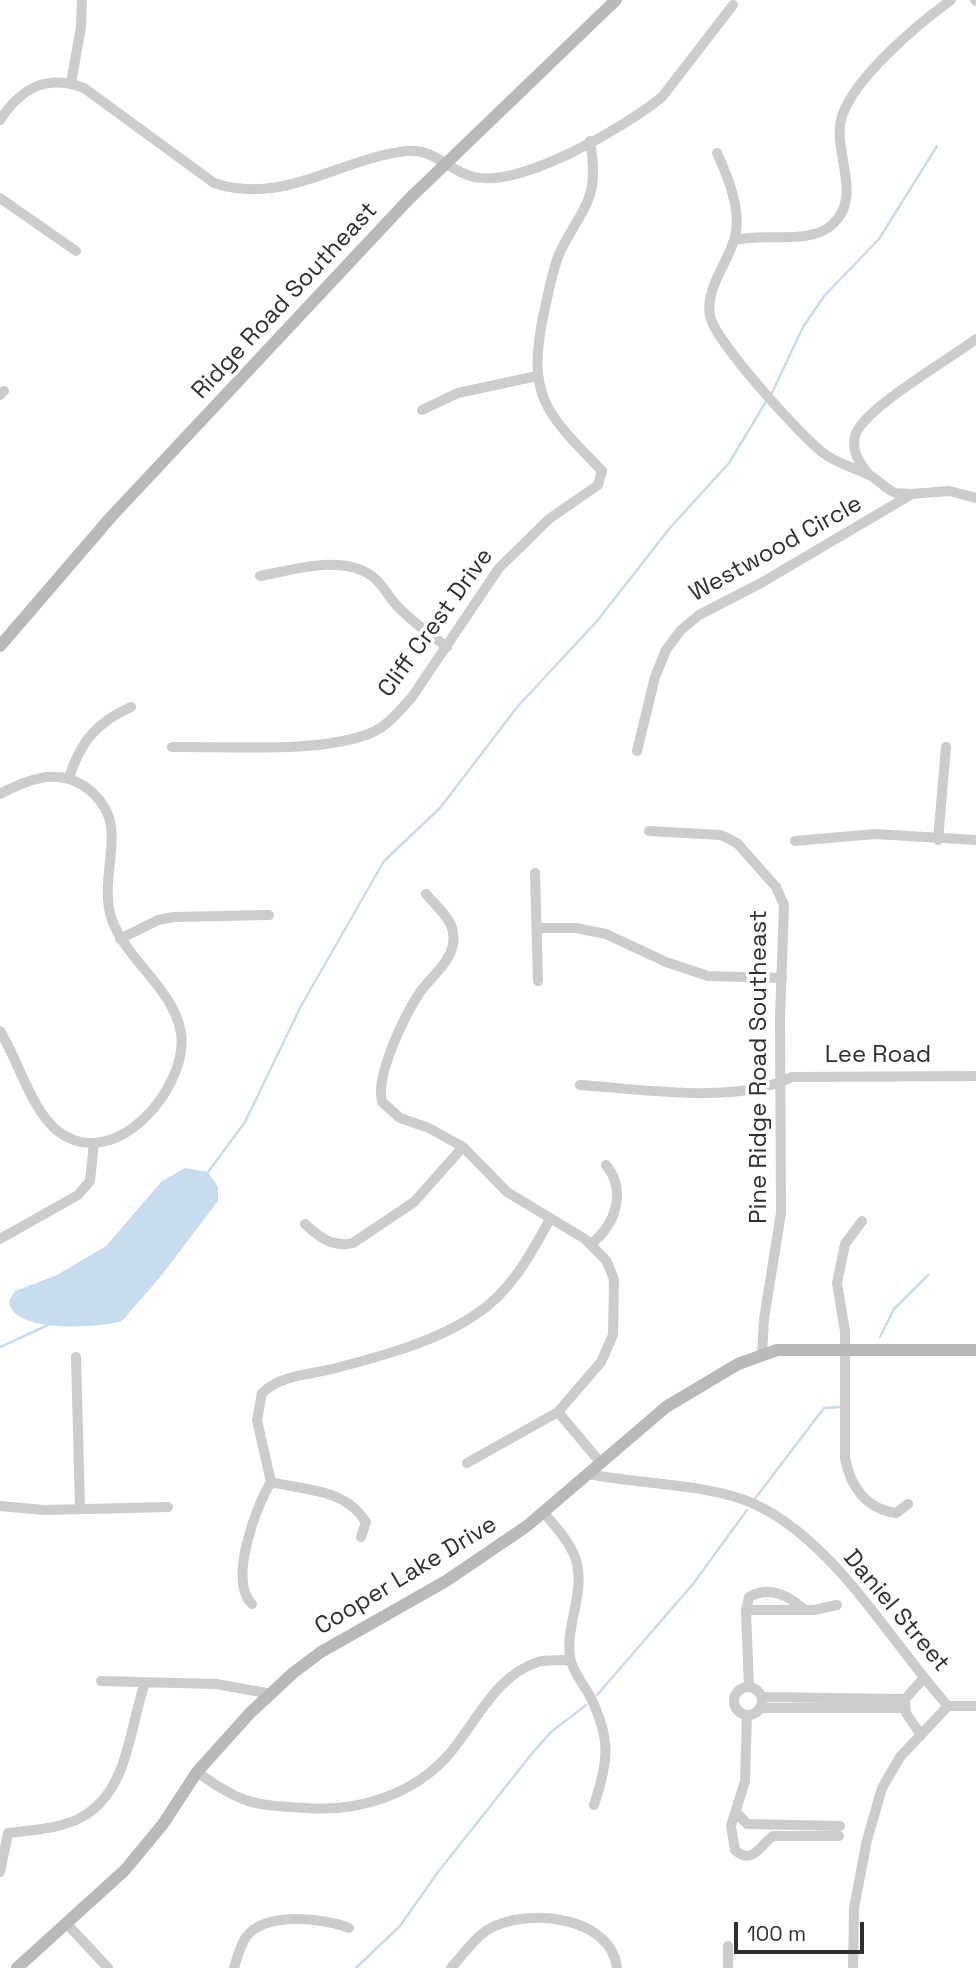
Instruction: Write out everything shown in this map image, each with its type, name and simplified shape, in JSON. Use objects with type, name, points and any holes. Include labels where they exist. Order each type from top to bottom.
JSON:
[{"type":"street","points":[[71,83],[81,27],[82,0]]},
{"type":"street","name":"Ridge Road Southeast","points":[[0,646],[119,508],[446,162],[616,0]]},
{"type":"street","points":[[735,240],[816,234],[833,225],[846,199],[841,136],[841,118],[845,107],[869,75],[909,33],[951,0]]},
{"type":"street","points":[[0,120],[24,91],[43,82],[71,83],[84,88],[214,183],[237,191],[286,187],[404,152],[423,151],[465,174],[495,179],[523,174],[611,132],[662,97],[733,5]]},
{"type":"street","name":"Cliff Crest Drive","points":[[172,747],[308,745],[345,741],[374,732],[396,716],[412,697],[499,568],[549,519],[598,485],[603,478],[602,471],[552,416],[538,386],[537,376],[541,330],[560,253],[591,199],[594,186],[590,141]]},
{"type":"street","points":[[717,153],[729,177],[735,240],[723,264],[710,305],[710,317],[719,336],[797,429],[825,454],[870,475],[895,493],[912,494]]},
{"type":"street","points":[[0,198],[76,251]]},
{"type":"street","points":[[870,475],[856,458],[854,445],[862,422],[976,339]]},
{"type":"street","points":[[422,410],[458,393],[537,376]]},
{"type":"street","name":"Westwood Circle","points":[[637,751],[655,677],[666,650],[681,630],[699,615],[761,583],[912,494],[949,491],[976,498]]},
{"type":"street","points":[[260,576],[313,566],[337,565],[359,570],[372,576],[397,605],[447,647]]},
{"type":"street","points":[[69,778],[84,741],[99,725],[131,707]]},
{"type":"street","points":[[938,840],[946,747]]},
{"type":"street","points":[[0,793],[39,777],[69,778],[92,792],[107,813],[111,825],[107,893],[112,919],[120,939],[164,997],[177,1019],[181,1032],[180,1057],[171,1082],[139,1124],[118,1139],[80,1142],[51,1126],[0,1031]]},
{"type":"street","name":"Pine Ridge Road Southeast","points":[[649,831],[721,835],[737,843],[776,887],[784,905],[781,1213],[764,1319],[762,1354]]},
{"type":"street","points":[[795,841],[875,834],[938,840],[976,840]]},
{"type":"street","points":[[535,873],[538,981]]},
{"type":"street","points":[[426,894],[448,920],[452,928],[452,946],[448,960],[418,995],[404,1022],[385,1068],[380,1096],[386,1108],[400,1118],[429,1128],[463,1147],[507,1192],[591,1244],[606,1260],[614,1279],[613,1335],[601,1362],[558,1412],[467,1463]]},
{"type":"street","points":[[120,939],[158,920],[174,917],[270,915]]},
{"type":"street","points":[[537,928],[576,928],[606,934],[666,962],[708,976],[782,978]]},
{"type":"street","name":"Lee Road","points":[[580,1085],[702,1091],[766,1088],[792,1077],[976,1076]]},
{"type":"street","points":[[0,1239],[78,1195],[90,1181],[94,1143]]},
{"type":"street","points":[[305,1224],[326,1240],[342,1245],[353,1242],[414,1202],[463,1147]]},
{"type":"street","points":[[591,1244],[609,1225],[618,1199],[615,1177],[606,1165]]},
{"type":"street","points":[[253,1604],[247,1599],[244,1586],[244,1557],[263,1494],[271,1482],[257,1420],[262,1393],[278,1380],[395,1351],[476,1315],[516,1275],[535,1249],[550,1219]]},
{"type":"street","points":[[862,1221],[845,1244],[838,1268],[837,1283],[845,1348],[845,1458],[849,1476],[871,1503],[896,1513],[908,1504]]},
{"type":"street","name":"Cooper Lake Drive","points":[[17,1968],[138,1855],[197,1772],[250,1713],[321,1652],[446,1581],[544,1513],[666,1407],[737,1364],[762,1354],[794,1348],[976,1350]]},
{"type":"street","points":[[76,1357],[80,1509]]},
{"type":"street","points":[[558,1412],[600,1462]]},
{"type":"street","name":"Daniel Street","points":[[588,1474],[741,1499],[770,1513],[835,1567],[873,1611],[923,1679],[948,1706],[976,1706]]},
{"type":"street","points":[[271,1482],[323,1492],[346,1500],[358,1509],[366,1522],[361,1537]]},
{"type":"street","points":[[0,1506],[80,1509],[168,1507]]},
{"type":"street","points":[[544,1513],[570,1547],[578,1572],[578,1595],[569,1630],[570,1660],[602,1725],[608,1749],[606,1770],[594,1805]]},
{"type":"street","points":[[749,1687],[746,1610],[749,1597],[771,1592],[789,1597],[805,1610]]},
{"type":"street","points":[[746,1610],[805,1610],[837,1605]]},
{"type":"street","points":[[197,1772],[235,1798],[260,1805],[329,1808],[361,1805],[387,1798],[418,1780],[449,1754],[492,1696],[513,1676],[539,1662],[570,1660]]},
{"type":"street","points":[[904,1703],[923,1679]]},
{"type":"street","points":[[101,1681],[226,1685],[272,1694]]},
{"type":"street","points":[[0,1872],[8,1833],[81,1818],[113,1787],[121,1773],[145,1684]]},
{"type":"street","points":[[747,1715],[738,1711],[734,1699],[738,1691],[749,1687],[757,1691],[761,1702]]},
{"type":"street","points":[[736,1812],[747,1824],[840,1831],[773,1836],[756,1854],[744,1856],[737,1853],[731,1841],[731,1826],[745,1782],[747,1715],[761,1702],[904,1703]]},
{"type":"street","points":[[904,1703],[920,1735]]},
{"type":"street","points":[[853,1968],[854,1908],[882,1788],[900,1756],[948,1706]]},
{"type":"street","points":[[234,1968],[244,1932],[290,1919],[330,1920],[349,1928]]},
{"type":"street","points":[[451,1968],[480,1935],[508,1922],[557,1920],[605,1934],[617,1968]]},
{"type":"street","points":[[67,1924],[102,1966]]},
{"type":"street","points":[[727,1946],[728,1968]]},
{"type":"water","points":[[185,1168],[208,1172],[218,1187],[218,1201],[161,1276],[122,1321],[111,1324],[58,1326],[40,1324],[13,1312],[9,1301],[15,1291],[57,1275],[106,1246],[162,1181]]},
{"type":"waterway","points":[[771,395],[803,327],[825,295],[879,239],[937,146]]},
{"type":"waterway","points":[[208,1172],[245,1122],[301,1006],[384,861],[440,808],[518,706],[597,621],[669,529],[729,463],[767,400]]},
{"type":"waterway","points":[[880,1337],[894,1309],[928,1275]]},
{"type":"waterway","points":[[0,1347],[48,1325]]},
{"type":"waterway","points":[[754,1500],[824,1408],[840,1407]]},
{"type":"waterway","points":[[597,1695],[693,1584],[747,1510]]},
{"type":"waterway","points":[[356,1968],[400,1926],[438,1872],[534,1751],[551,1732],[586,1705]]}]
